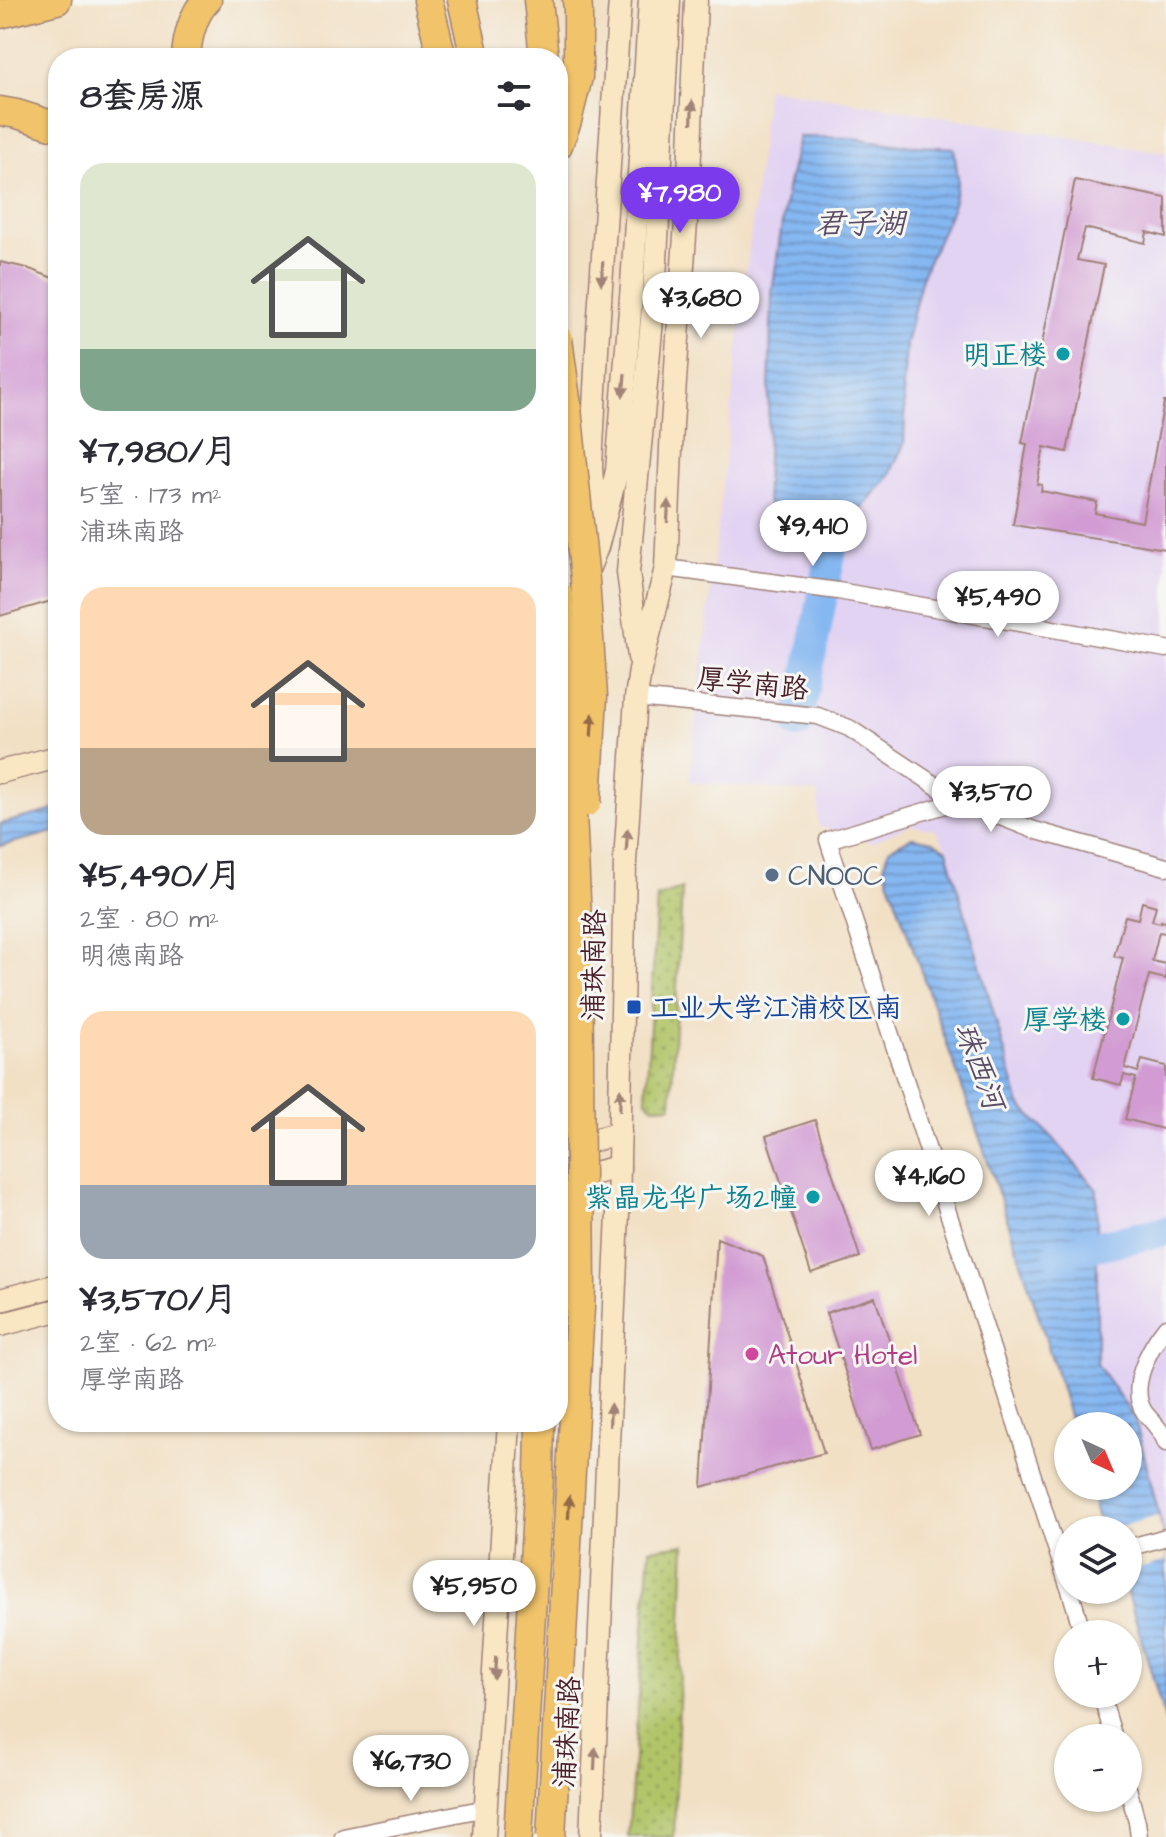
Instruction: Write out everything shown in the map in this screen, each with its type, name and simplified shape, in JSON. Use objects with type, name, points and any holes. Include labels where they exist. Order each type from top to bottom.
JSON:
[{"type":"highway","points":[[0,14],[57,0]]},
{"type":"highway","points":[[187,48],[202,5],[207,0]]},
{"type":"highway","points":[[422,48],[425,0]]},
{"type":"highway","points":[[425,0],[439,48]]},
{"type":"highway","points":[[462,0],[473,48]]},
{"type":"highway","points":[[538,0],[543,48]]},
{"type":"highway","points":[[568,117],[578,77],[577,0]]},
{"type":"highway","points":[[0,111],[48,124]]},
{"type":"highway","points":[[568,418],[585,580],[593,696],[578,942]]},
{"type":"highway","points":[[551,1837],[581,1289],[578,942],[568,727]]},
{"type":"highway","points":[[534,1432],[539,1478]]},
{"type":"highway","points":[[518,1837],[540,1432]]},
{"type":"street","points":[[597,547],[591,466],[620,0]]},
{"type":"street","points":[[568,600],[597,547],[617,471],[650,0]]},
{"type":"street","name":"浦珠南路","points":[[640,670],[628,572],[654,299],[669,0]]},
{"type":"street","name":"浦珠南路","points":[[591,1837],[619,1167],[625,861],[636,698],[666,568],[696,0]]},
{"type":"street","points":[[666,568],[838,591],[1166,649]]},
{"type":"street","name":"厚学南路","points":[[636,698],[818,716],[849,728],[959,801],[1034,830],[1166,867]]},
{"type":"street","points":[[0,772],[48,760]]},
{"type":"street","points":[[959,801],[828,840],[1054,1532]]},
{"type":"street","points":[[568,1147],[620,1133]]},
{"type":"street","points":[[568,1180],[619,1167]]},
{"type":"street","points":[[0,1300],[48,1288]]},
{"type":"street","points":[[0,1325],[48,1313]]},
{"type":"street","points":[[1166,1327],[1152,1344],[1138,1393],[1144,1411],[1157,1424],[1166,1443]]},
{"type":"street","points":[[484,1837],[508,1432]]},
{"type":"street","points":[[1142,1544],[1165,1537]]},
{"type":"street","points":[[343,1837],[486,1808]]},
{"type":"street","points":[[1134,1812],[1139,1837]]},
{"type":"shaded area","points":[[767,88],[1166,153],[1166,1543],[1142,1447],[1142,1412],[1130,1412],[1097,1364],[1097,1190],[1020,1105],[947,850],[936,830],[910,825],[872,842],[818,826],[818,793],[689,782]]},
{"type":"green space","points":[[682,889],[671,1106],[653,1107],[646,1099],[657,897]]},
{"type":"green space","points":[[685,1544],[674,1837],[628,1837],[650,1549]]},
{"type":"water","name":"君子湖","points":[[799,137],[852,138],[954,148],[958,179],[952,209],[923,273],[906,344],[904,444],[889,476],[851,527],[834,538],[772,527],[766,492],[772,293],[787,189]]},
{"type":"water","points":[[48,812],[48,834],[0,846],[0,824]]},
{"type":"water","name":"珠西河","points":[[912,837],[932,841],[947,850],[1020,1105],[1097,1190],[1097,1364],[1130,1412],[1068,1412],[1006,1215],[884,867],[889,849]]},
{"type":"water","points":[[1142,1447],[1166,1543],[1166,1723],[1142,1641],[1142,1620],[1136,1620],[1131,1604],[1142,1604],[1142,1516],[1097,1516],[1093,1500],[1142,1500]]},
{"type":"pier","points":[[1158,1516],[1166,1543],[1166,1561],[1142,1568],[1142,1520]]},
{"type":"building","points":[[1075,180],[1166,198],[1166,237],[1147,232],[1145,243],[1085,228],[1077,260],[1104,265],[1067,452],[1044,447],[1037,484],[1042,485],[1041,491],[1097,502],[1095,513],[1142,522],[1166,402],[1166,549],[1013,525],[1027,444],[1022,443]]},
{"type":"building","points":[[0,262],[48,276],[48,602],[0,616]]},
{"type":"building","name":"厚学楼","points":[[1142,902],[1156,906],[1152,921],[1166,922],[1166,933],[1159,932],[1152,961],[1166,964],[1166,979],[1149,975],[1125,1068],[1138,1072],[1142,1060],[1166,1066],[1166,1130],[1125,1119],[1136,1078],[1124,1075],[1121,1085],[1093,1078],[1123,958],[1114,956],[1125,916],[1138,919]]},
{"type":"building","name":"紫晶龙华广场2幢","points":[[815,1120],[860,1257],[811,1273],[766,1136]]},
{"type":"building","name":"Atour Hotel","points":[[717,1238],[763,1256],[824,1453],[702,1487]]},
{"type":"building","points":[[875,1297],[920,1434],[871,1450],[826,1313]]},
{"type":"waterway","points":[[798,724],[834,538]]},
{"type":"waterway","points":[[1058,1254],[1166,1231]]},
{"type":"place","name":"明正楼","points":[[1063,354]]},
{"type":"place","name":"CNOOC","points":[[772,875]]},
{"type":"place","name":"工业大学江浦校区南","points":[[634,1007]]},
{"type":"place","name":"厚学楼","points":[[1123,1019]]},
{"type":"place","name":"紫晶龙华广场2幢","points":[[813,1197]]},
{"type":"place","name":"Atour Hotel","points":[[752,1354]]}]
